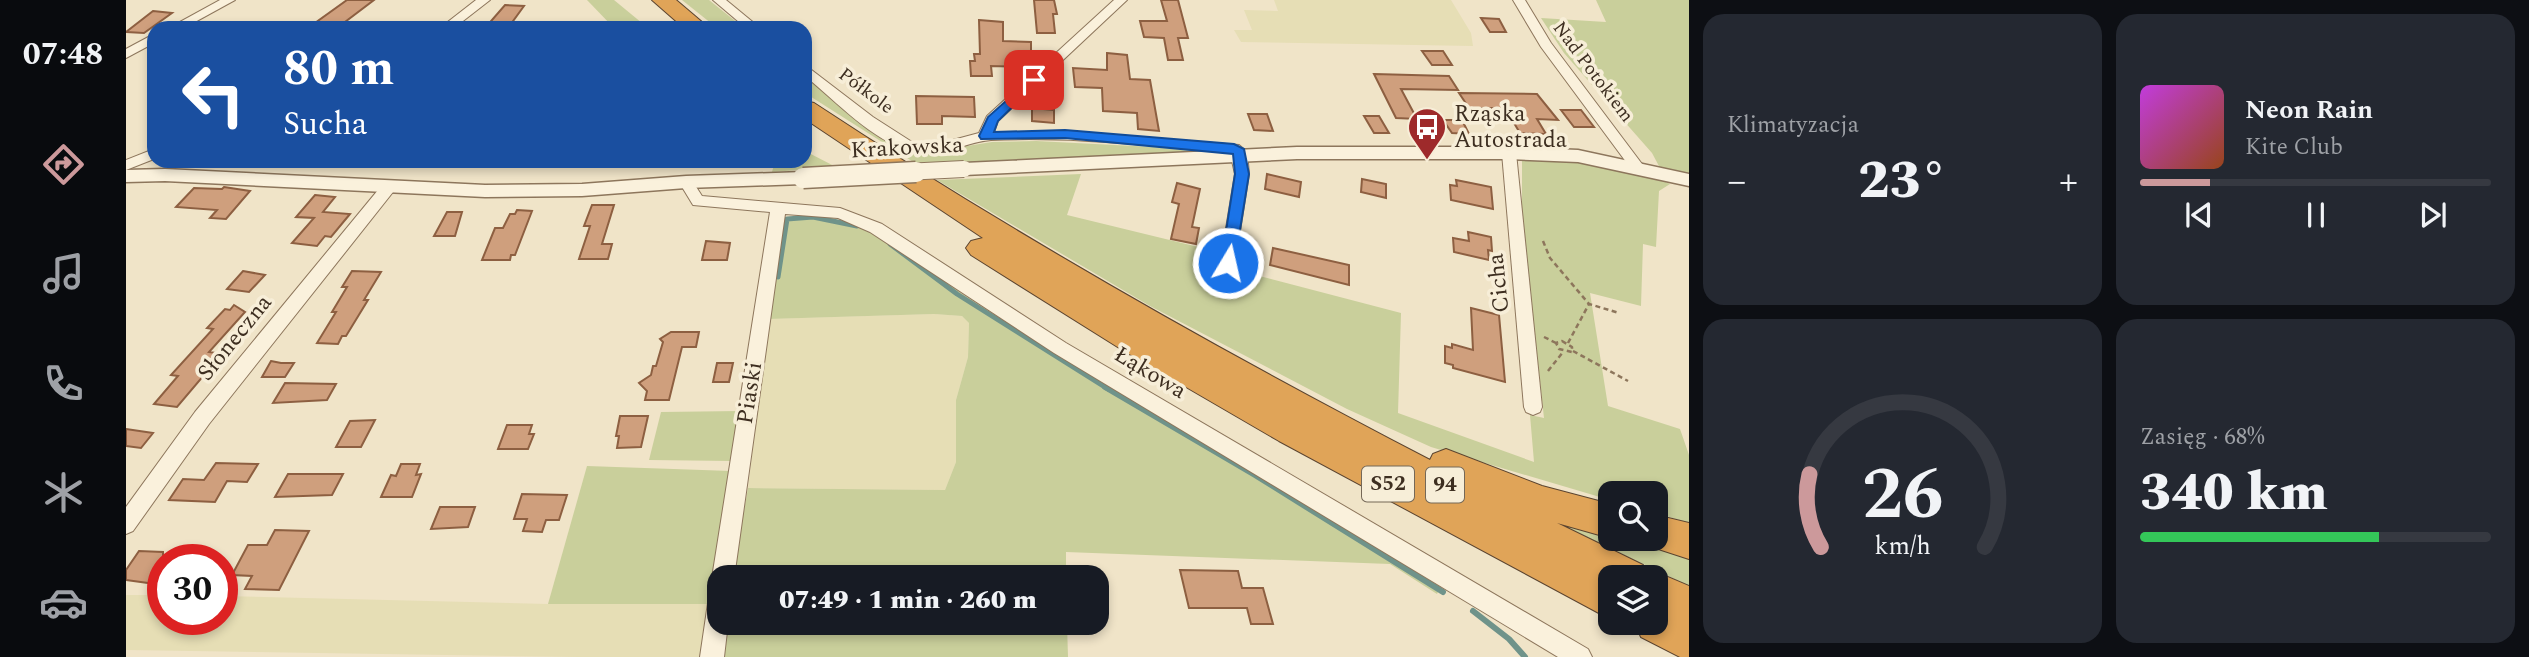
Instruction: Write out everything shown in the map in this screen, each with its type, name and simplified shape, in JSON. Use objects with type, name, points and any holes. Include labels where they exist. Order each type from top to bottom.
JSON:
[{"type":"highway","points":[[655,4],[666,21]]},
{"type":"highway","points":[[655,4],[685,21]]},
{"type":"highway","points":[[812,113],[989,228],[1264,388],[1502,488],[1598,517]]},
{"type":"highway","name":"S52","points":[[812,136],[917,208],[1170,362],[1340,458],[1598,594]]},
{"type":"highway","name":"94","points":[[1264,388],[1604,565]]},
{"type":"highway","points":[[1668,535],[1689,541]]},
{"type":"highway","points":[[1668,597],[1689,607]]},
{"type":"highway","points":[[1668,630],[1689,640]]},
{"type":"street","points":[[188,21],[229,0]]},
{"type":"street","points":[[456,21],[484,0]]},
{"type":"street","points":[[719,0],[745,21]]},
{"type":"street","points":[[985,136],[992,120],[1121,0]]},
{"type":"street","name":"Nad Potokiem","points":[[1519,0],[1545,44],[1637,167]]},
{"type":"street","points":[[126,54],[147,42]]},
{"type":"street","name":"Półkole","points":[[812,75],[860,113],[908,145],[921,149],[985,136],[1065,134],[1234,149],[1240,152],[1241,158]]},
{"type":"street","name":"Krakowska","points":[[126,176],[165,175],[485,191],[582,190],[686,182],[1241,158],[1297,153],[1509,153],[1578,156],[1688,180]]},
{"type":"street","name":"Cicha","points":[[1509,153],[1533,407]]},
{"type":"street","points":[[126,165],[147,157]]},
{"type":"street","points":[[1228,265],[1242,174],[1241,158]]},
{"type":"street","name":"Łąkowa","points":[[686,182],[698,201],[840,213],[876,228],[1060,348],[1580,657]]},
{"type":"street","name":"Słoneczna","points":[[126,524],[202,418],[388,188]]},
{"type":"street","name":"Piaski","points":[[725,565],[778,208]]},
{"type":"street","points":[[712,657],[715,635]]},
{"type":"path","points":[[1543,241],[1545,253],[1582,289],[1588,304],[1568,343]]},
{"type":"path","points":[[1588,304],[1619,313]]},
{"type":"path","points":[[1573,351],[1563,352],[1556,345],[1559,341],[1568,343],[1573,351],[1628,381]]},
{"type":"shaded area","points":[[1274,0],[1451,0],[1471,33],[1473,46],[1241,42],[1234,30],[1252,30],[1244,10],[1278,11]]},
{"type":"shaded area","points":[[934,314],[962,316],[969,323],[968,357],[956,400],[956,462],[945,490],[748,488],[769,319]]},
{"type":"shaded area","points":[[126,595],[147,595],[147,635],[238,635],[238,596],[548,604],[707,604],[700,657],[126,650]]},
{"type":"green space","points":[[587,0],[614,0],[640,21],[607,21]]},
{"type":"green space","points":[[682,0],[709,0],[735,21],[708,21]]},
{"type":"green space","points":[[1596,0],[1689,0],[1689,175],[1660,168],[1652,153],[1564,53],[1541,18],[1606,22]]},
{"type":"green space","points":[[812,79],[907,149],[942,150],[992,142],[1036,141],[1232,151],[974,165],[969,162],[915,163],[812,97]]},
{"type":"green space","points":[[812,155],[836,167],[772,172],[773,168],[812,168]]},
{"type":"green space","points":[[1547,159],[1625,169],[1670,184],[1659,191],[1656,247],[1643,244],[1641,306],[1590,293],[1608,406],[1680,429],[1689,455],[1689,523],[1668,517],[1668,481],[1598,481],[1598,496],[1431,447],[1347,409],[1150,306],[937,180],[1081,174],[1067,215],[1223,253],[1221,266],[1401,313],[1398,413],[1534,462],[1530,415],[1544,418],[1522,215],[1522,160]]},
{"type":"green space","points":[[830,218],[863,226],[912,256],[961,293],[1048,349],[1442,584],[1437,594],[1390,564],[1066,552],[1066,565],[734,565],[748,488],[945,490],[956,462],[956,400],[968,357],[969,323],[962,316],[934,314],[769,319],[787,222],[792,219]]},
{"type":"green space","points":[[740,411],[732,461],[649,460],[661,412]]},
{"type":"green space","points":[[587,466],[731,471],[715,565],[707,565],[707,604],[548,604]]},
{"type":"green space","points":[[1543,516],[1598,532],[1598,542]]},
{"type":"green space","points":[[1616,551],[1667,551],[1689,557],[1689,586],[1668,576],[1668,565],[1645,565]]},
{"type":"green space","points":[[724,635],[1067,635],[1068,657],[723,657]]},
{"type":"building","points":[[347,0],[374,0],[346,21],[318,21]]},
{"type":"building","points":[[1034,0],[1054,0],[1057,14],[1053,14],[1055,33],[1037,33]]},
{"type":"building","points":[[1161,0],[1178,0],[1188,38],[1178,38],[1183,60],[1168,60],[1164,38],[1144,37],[1140,21],[1167,21]]},
{"type":"building","points":[[505,5],[524,6],[513,21],[491,21]]},
{"type":"building","points":[[153,11],[172,13],[161,21],[147,21],[147,31],[144,33],[126,32]]},
{"type":"building","points":[[1481,18],[1499,19],[1506,32],[1490,32]]},
{"type":"building","points":[[979,20],[1003,22],[1003,41],[1031,42],[1031,67],[991,66],[992,76],[971,76],[970,61],[975,61],[974,54],[980,54]]},
{"type":"building","points":[[1422,51],[1443,51],[1452,65],[1432,65]]},
{"type":"building","points":[[1107,53],[1127,55],[1130,79],[1150,80],[1159,131],[1138,129],[1137,113],[1103,111],[1102,88],[1075,87],[1073,68],[1107,70]]},
{"type":"building","points":[[1374,74],[1449,76],[1458,90],[1401,89],[1417,119],[1396,118]]},
{"type":"building","points":[[1459,93],[1537,94],[1558,120],[1537,119],[1546,134],[1520,133],[1505,108],[1469,108]]},
{"type":"building","points":[[916,96],[974,97],[975,117],[942,116],[942,124],[917,124]]},
{"type":"building","points":[[1032,108],[1054,110],[1054,123],[1032,121]]},
{"type":"building","points":[[1561,110],[1581,110],[1594,127],[1574,127]]},
{"type":"building","points":[[1248,114],[1267,114],[1273,131],[1254,130]]},
{"type":"building","points":[[1364,116],[1379,116],[1389,133],[1374,133]]},
{"type":"building","points":[[1443,120],[1462,120],[1469,134],[1452,133]]},
{"type":"building","points":[[1267,174],[1301,182],[1299,197],[1265,189]]},
{"type":"building","points":[[1362,179],[1386,184],[1386,198],[1361,192]]},
{"type":"building","points":[[1456,180],[1491,187],[1493,209],[1451,200],[1450,185],[1457,186]]},
{"type":"building","points":[[1177,183],[1200,189],[1192,227],[1199,228],[1196,244],[1171,239],[1179,204],[1172,202]]},
{"type":"building","points":[[224,187],[250,191],[226,219],[210,218],[217,210],[176,207],[194,188]]},
{"type":"building","points":[[315,195],[335,197],[323,212],[350,214],[331,237],[325,236],[317,246],[292,243],[314,218],[296,217]]},
{"type":"building","points":[[592,205],[614,205],[602,244],[612,244],[608,259],[579,259],[590,226],[584,226]]},
{"type":"building","points":[[517,210],[532,211],[515,255],[511,255],[510,260],[482,260],[495,228],[503,228],[510,214],[515,214]]},
{"type":"building","points":[[447,212],[462,212],[455,236],[434,236]]},
{"type":"building","points":[[1468,232],[1491,237],[1492,251],[1488,250],[1489,260],[1454,252],[1453,238],[1469,241]]},
{"type":"building","points":[[706,241],[730,243],[727,260],[702,260]]},
{"type":"building","points":[[1273,248],[1349,265],[1349,285],[1270,265]]},
{"type":"building","points":[[243,271],[265,275],[249,292],[227,289]]},
{"type":"building","points":[[352,271],[381,272],[346,336],[342,336],[338,344],[317,343],[336,312],[332,312],[347,287],[342,287]]},
{"type":"building","points":[[234,305],[245,312],[209,352],[216,353],[210,360],[216,361],[177,407],[154,404],[178,376],[171,375],[213,329],[207,328],[225,309],[230,310]]},
{"type":"building","points":[[1471,308],[1499,315],[1505,382],[1453,368],[1453,365],[1445,363],[1445,346],[1452,348],[1452,344],[1473,350]]},
{"type":"building","points":[[671,332],[699,332],[696,347],[682,347],[669,400],[645,400],[647,391],[639,383],[651,375],[663,342],[660,339]]},
{"type":"building","points":[[271,361],[294,363],[285,377],[262,377]]},
{"type":"building","points":[[717,363],[733,363],[729,382],[713,382]]},
{"type":"building","points":[[285,383],[336,384],[327,400],[273,403]]},
{"type":"building","points":[[620,416],[648,416],[641,447],[617,448],[619,436],[616,436]]},
{"type":"building","points":[[375,420],[361,447],[336,447],[350,421]]},
{"type":"building","points":[[507,425],[532,425],[529,434],[534,434],[528,449],[498,449]]},
{"type":"building","points":[[126,429],[153,433],[141,448],[126,446]]},
{"type":"building","points":[[216,463],[258,464],[247,482],[227,481],[215,502],[169,500],[183,479],[204,480]]},
{"type":"building","points":[[401,464],[420,464],[416,475],[421,474],[412,497],[381,497],[391,475],[396,476]]},
{"type":"building","points":[[288,474],[343,474],[332,495],[275,497]]},
{"type":"building","points":[[522,494],[567,495],[559,520],[546,520],[542,532],[523,531],[527,519],[514,519]]},
{"type":"building","points":[[440,507],[475,507],[468,527],[431,529]]},
{"type":"building","points":[[275,530],[309,531],[279,590],[245,589],[252,576],[238,575],[238,564],[248,545],[267,545]]},
{"type":"building","points":[[139,551],[147,551],[147,583],[126,580],[126,570]]},
{"type":"building","points":[[1180,570],[1238,571],[1242,588],[1263,588],[1273,624],[1251,624],[1247,608],[1189,608]]},
{"type":"waterway","points":[[778,277],[787,219],[813,217],[857,226]]},
{"type":"waterway","points":[[890,244],[957,294],[1108,389]]},
{"type":"waterway","points":[[1105,387],[1255,475],[1443,592]]},
{"type":"waterway","points":[[1473,611],[1509,639],[1525,657]]},
{"type":"place","name":"Rząska Autostrada","points":[[1427,161]]},
{"type":"route","points":[[1034,80],[992,120],[985,136],[1065,134],[1234,149],[1240,152],[1242,174],[1228,263]]}]
